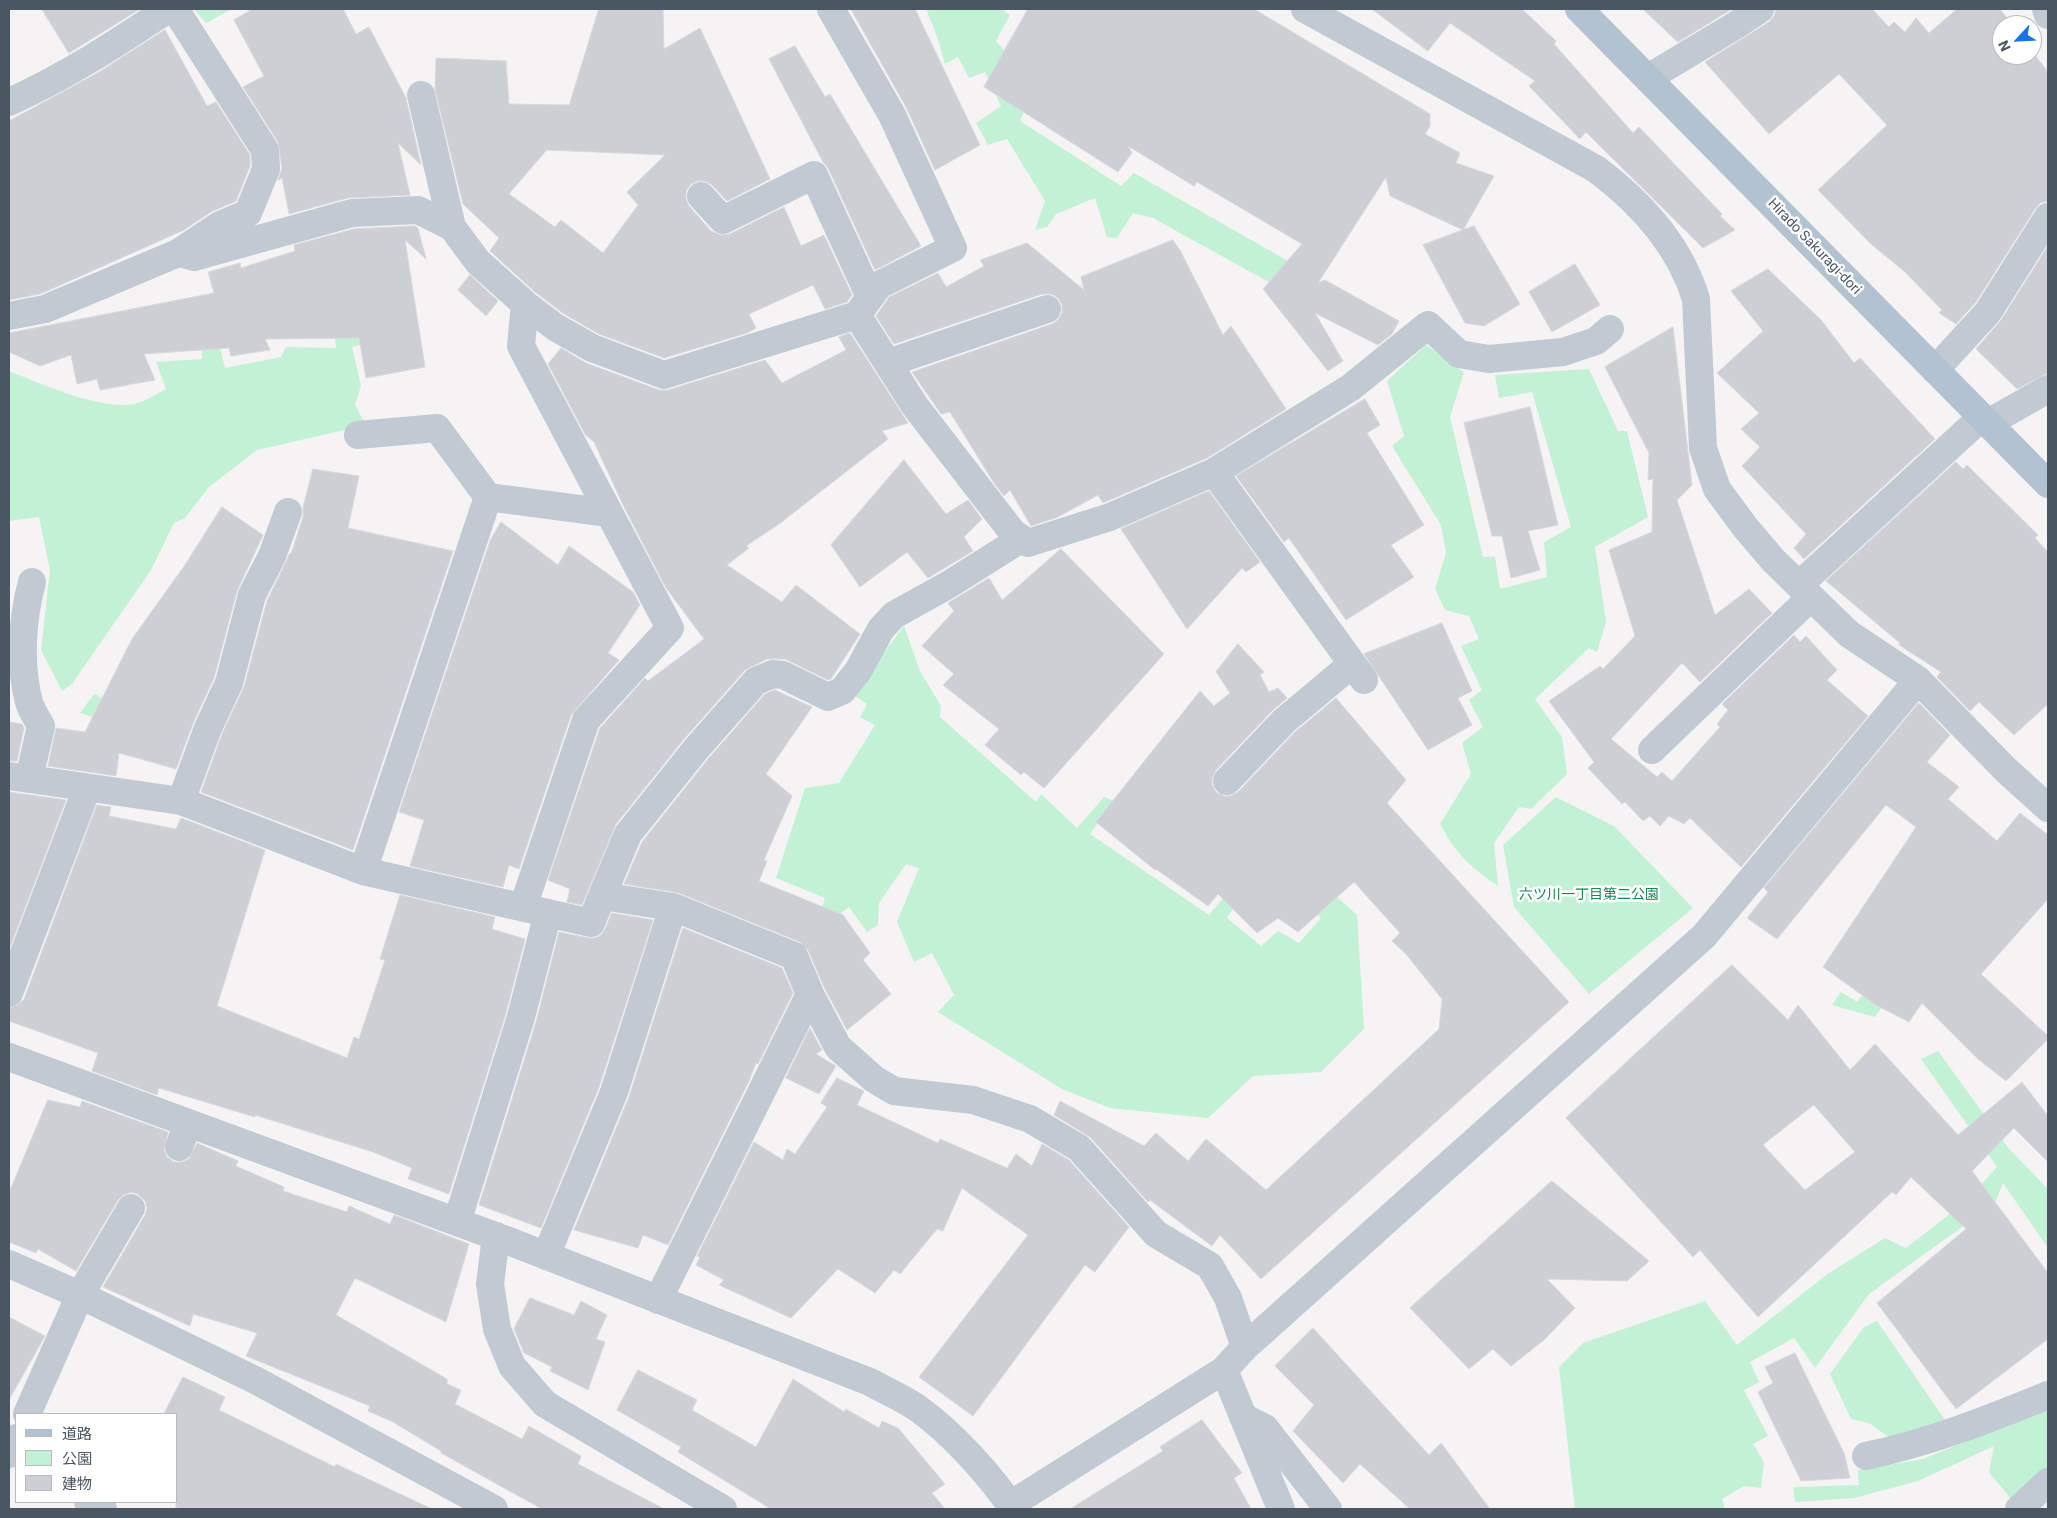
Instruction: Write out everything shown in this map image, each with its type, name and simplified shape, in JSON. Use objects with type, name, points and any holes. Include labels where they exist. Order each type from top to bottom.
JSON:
[{"type":"main road","name":"Hirado Sakuragi-dori","points":[[1579,9],[2048,484]]},
{"type":"street","points":[[9,102],[121,41],[168,9]]},
{"type":"street","points":[[9,316],[45,309],[178,253],[220,225],[248,213],[266,169],[265,150],[175,9]]},
{"type":"street","points":[[421,95],[452,227],[478,262],[525,304],[555,327],[592,348],[664,375],[864,306],[879,285],[953,248],[892,115],[831,9]]},
{"type":"street","points":[[1305,9],[1596,169],[1622,188],[1650,218],[1689,276],[1696,299],[1703,448],[1717,489],[1745,527],[1773,560],[1849,634],[1918,680],[2006,770],[2048,808]]},
{"type":"street","points":[[1648,78],[1729,30],[1760,9]]},
{"type":"street","points":[[2046,9],[2048,15]]},
{"type":"street","points":[[701,196],[723,220],[814,175],[888,363],[916,406],[1013,533],[1028,543],[1110,517],[1214,472],[1350,388],[1428,325],[1459,354],[1489,359],[1563,352],[1581,348],[1596,341],[1610,330]]},
{"type":"street","points":[[178,253],[194,256],[352,213],[418,210],[452,227]]},
{"type":"street","points":[[1935,370],[1988,312],[2048,217]]},
{"type":"street","points":[[457,1222],[521,1017],[536,910],[586,720],[670,628],[521,346],[525,304]]},
{"type":"street","points":[[888,363],[1047,309]]},
{"type":"street","points":[[1652,750],[1805,591],[1985,420],[2048,389]]},
{"type":"street","points":[[358,435],[437,428],[488,497],[609,512]]},
{"type":"street","points":[[1214,472],[1358,672],[1284,722],[1227,781]]},
{"type":"street","points":[[363,871],[488,497]]},
{"type":"street","points":[[181,801],[208,728],[229,683],[252,595],[272,556],[288,512]]},
{"type":"street","points":[[32,582],[25,608],[23,663],[29,702],[41,726],[19,778],[181,801],[363,871],[591,923],[628,834],[696,749],[756,681],[773,674],[783,675],[828,698],[842,691],[858,671],[881,629],[894,615],[948,585],[1021,539]]},
{"type":"street","points":[[9,1057],[184,1135],[496,1236],[870,1382],[920,1410],[958,1444],[992,1481],[1011,1507],[1224,1370],[1245,1347],[1704,936],[1918,680]]},
{"type":"street","points":[[9,993],[87,788]]},
{"type":"street","points":[[602,896],[673,908],[794,956],[810,994],[838,1047],[880,1083],[894,1091],[973,1100],[1030,1118],[1079,1148],[1156,1234],[1210,1266],[1228,1298],[1245,1347]]},
{"type":"street","points":[[546,1256],[614,1092],[673,908]]},
{"type":"street","points":[[658,1300],[810,994]]},
{"type":"street","points":[[27,1413],[80,1295],[131,1208]]},
{"type":"street","points":[[496,1236],[490,1284],[497,1329],[512,1366],[545,1404],[723,1509]]},
{"type":"street","points":[[9,1264],[80,1295],[255,1380],[494,1509]]},
{"type":"street","points":[[1224,1370],[1281,1509]]},
{"type":"street","points":[[1866,1456],[1902,1448],[1965,1429],[2048,1396]]},
{"type":"street","points":[[1243,1417],[1265,1428],[1328,1509]]},
{"type":"street","points":[[9,1454],[15,1440]]},
{"type":"street","points":[[2019,1509],[2048,1482]]},
{"type":"street","points":[[90,1503],[103,1509]]},
{"type":"green space","points":[[194,9],[232,9],[206,23]]},
{"type":"green space","points":[[926,9],[1001,9],[1010,15],[996,41],[1020,69],[1032,92],[1020,121],[1121,186],[1134,173],[1302,269],[1283,290],[1153,218],[1133,213],[1117,238],[1107,237],[1095,198],[1056,214],[1047,227],[1035,230],[1045,201],[1007,139],[988,145],[976,123],[1001,106],[985,72],[969,78],[958,57],[945,64],[937,36]]},
{"type":"green space","points":[[333,324],[399,333],[352,347],[361,386],[355,405],[366,425],[257,450],[209,487],[185,518],[174,523],[151,570],[72,684],[62,691],[41,650],[50,570],[39,517],[9,521],[9,371],[53,389],[88,400],[121,405],[134,404],[166,389],[156,362],[202,359],[201,340],[218,340],[225,368],[281,357],[286,347],[336,348]]},
{"type":"green space","points":[[1426,345],[1464,372],[1450,417],[1483,557],[1495,557],[1500,589],[1547,577],[1544,542],[1571,527],[1532,392],[1499,398],[1495,375],[1589,369],[1618,431],[1627,431],[1648,517],[1595,547],[1606,622],[1597,652],[1589,648],[1535,699],[1562,737],[1567,774],[1531,809],[1519,807],[1494,843],[1498,886],[1464,859],[1440,824],[1471,774],[1462,743],[1483,727],[1469,700],[1482,690],[1461,646],[1479,639],[1469,616],[1445,610],[1435,589],[1446,553],[1441,525],[1392,446],[1404,436],[1387,381]]},
{"type":"green space","points":[[904,626],[920,671],[941,706],[940,717],[1036,802],[1041,794],[1077,828],[1104,797],[1114,801],[1090,834],[1209,915],[1225,896],[1238,900],[1227,918],[1261,946],[1278,931],[1299,943],[1321,918],[1287,879],[1301,864],[1357,915],[1364,1029],[1321,1072],[1253,1076],[1208,1118],[1110,1108],[1062,1089],[938,1012],[954,995],[932,953],[914,962],[897,922],[919,868],[906,864],[879,903],[878,925],[867,932],[849,907],[814,933],[825,898],[776,878],[805,788],[839,783],[875,725],[860,717],[867,704],[852,694]]},
{"type":"green space","points":[[94,694],[137,713],[133,730],[80,713]]},
{"type":"green space","name":"六ツ川一丁目第二公園","points":[[1556,797],[1614,826],[1693,908],[1589,994],[1514,907],[1503,845]]},
{"type":"green space","points":[[1899,950],[1894,990],[1875,1017],[1832,1005],[1841,992],[1857,1002]]},
{"type":"green space","points":[[1938,1051],[2009,1149],[2048,1189],[2048,1248],[2003,1183],[1995,1203],[1869,1294],[1815,1368],[1794,1338],[1750,1362],[1759,1382],[1744,1390],[1768,1436],[1753,1444],[1764,1462],[1761,1488],[1744,1486],[1722,1499],[1725,1509],[1575,1509],[1559,1367],[1583,1343],[1705,1301],[1737,1345],[1829,1273],[1885,1238],[1906,1248],[1964,1203],[1997,1167],[1921,1059]]},
{"type":"green space","points":[[1877,1321],[1945,1420],[1894,1441],[1869,1423],[1851,1419],[1830,1374],[1864,1327]]},
{"type":"green space","points":[[2048,1408],[2048,1469],[2011,1499],[1989,1472],[1994,1446],[1918,1481],[1854,1498],[1795,1502],[1793,1487],[1859,1485],[1858,1470],[1923,1459]]},
{"type":"building","points":[[42,9],[140,9],[69,53]]},
{"type":"building","points":[[253,9],[343,9],[356,34],[369,27],[406,98],[421,165],[398,143],[410,195],[348,198],[289,214],[282,178],[278,180],[282,168],[278,142],[243,87],[264,76],[234,20]]},
{"type":"building","points":[[599,9],[663,9],[664,49],[700,28],[770,179],[727,201],[712,185],[705,181],[697,181],[691,184],[686,191],[686,199],[689,206],[711,231],[721,235],[730,234],[784,207],[801,246],[824,235],[852,295],[847,302],[825,309],[813,285],[749,314],[756,328],[747,333],[664,358],[599,334],[564,314],[535,292],[490,251],[499,238],[463,204],[435,90],[436,58],[506,61],[509,104],[569,105]],"holes":[[[547,150],[665,155],[627,192],[638,205],[603,253],[561,220],[555,227],[509,194]]]},
{"type":"building","points":[[851,9],[915,9],[980,145],[935,170],[906,107]]},
{"type":"building","points":[[1028,9],[1254,9],[1430,114],[1430,126],[1425,134],[1460,153],[1456,163],[1494,176],[1463,230],[1390,196],[1386,177],[1318,283],[1325,280],[1399,321],[1392,334],[1378,345],[1315,313],[1343,361],[1328,371],[1263,289],[1302,244],[1197,182],[1194,186],[1128,146],[1132,153],[1118,172],[984,87]]},
{"type":"building","points":[[1372,9],[1522,9],[1556,41],[1554,44],[1633,133],[1639,127],[1735,230],[1703,248],[1586,132],[1580,139],[1529,86],[1535,81],[1450,23],[1428,51]]},
{"type":"building","points":[[1643,9],[1732,9],[1678,42]]},
{"type":"building","points":[[1776,9],[1872,9],[1889,27],[1894,22],[1905,32],[1916,18],[1929,33],[1957,9],[2000,9],[2004,15],[1992,15],[1992,65],[2042,64],[2048,72],[2048,201],[2040,203],[2035,209],[1976,302],[1956,324],[1939,313],[1942,310],[1905,272],[1871,244],[1818,190],[1887,125],[1839,74],[1769,134],[1705,62],[1769,22],[1774,16]]},
{"type":"building","points":[[165,30],[207,106],[216,102],[250,155],[250,166],[236,201],[211,212],[184,230],[40,294],[9,300],[9,121],[99,72]]},
{"type":"building","points":[[795,46],[825,97],[830,94],[921,246],[875,270],[828,168],[823,162],[769,59]]},
{"type":"building","points":[[415,226],[418,228],[426,259],[405,240],[425,367],[366,378],[359,338],[265,339],[270,350],[231,356],[229,348],[144,354],[155,380],[100,390],[97,379],[77,384],[71,355],[40,366],[9,352],[9,333],[214,293],[208,272],[240,263],[241,268],[295,251],[294,245],[354,229]]},
{"type":"building","points":[[1474,226],[1520,304],[1484,326],[1465,323],[1423,245]]},
{"type":"building","points":[[1173,240],[1223,335],[1231,326],[1286,409],[1207,458],[1103,503],[1098,495],[1058,517],[1031,526],[1010,490],[1004,496],[994,483],[950,412],[941,414],[912,372],[1052,324],[1058,320],[1062,313],[1062,304],[1058,298],[1051,294],[1042,294],[894,344],[876,316],[889,297],[938,273],[946,287],[984,266],[980,260],[1027,243],[1084,290],[1081,277]]},
{"type":"building","points":[[2048,246],[2048,373],[2017,389],[1976,349],[2001,320]]},
{"type":"building","points":[[1575,264],[1600,305],[1552,332],[1529,292]]},
{"type":"building","points":[[1768,269],[1821,320],[1854,363],[1860,358],[1935,439],[1804,559],[1794,548],[1806,534],[1742,466],[1760,447],[1741,429],[1759,413],[1717,373],[1763,331],[1731,291]]},
{"type":"building","points":[[470,275],[498,301],[486,316],[458,290]]},
{"type":"building","points":[[1673,327],[1692,485],[1677,500],[1715,615],[1749,589],[1772,613],[1700,682],[1682,663],[1611,739],[1657,777],[1662,772],[1672,781],[1720,727],[1717,724],[1728,710],[1722,704],[1794,635],[1800,642],[1806,636],[1837,670],[1827,680],[1868,716],[1741,867],[1690,818],[1684,824],[1669,816],[1660,826],[1650,816],[1643,821],[1625,802],[1622,804],[1588,768],[1594,762],[1549,701],[1600,666],[1603,669],[1635,636],[1609,550],[1652,532],[1653,479],[1648,480],[1649,453],[1605,367]]},
{"type":"building","points":[[850,333],[908,423],[882,431],[888,439],[779,524],[746,546],[749,548],[727,565],[782,602],[796,585],[860,634],[831,679],[828,680],[785,659],[767,659],[745,670],[684,739],[616,824],[582,905],[567,902],[570,889],[548,880],[600,728],[645,678],[648,681],[704,639],[666,588],[624,507],[594,442],[585,434],[548,364],[561,348],[586,363],[659,390],[668,390],[765,360],[782,383],[846,350],[839,337]]},
{"type":"building","points":[[1365,399],[1380,425],[1367,433],[1424,525],[1391,545],[1414,577],[1346,620],[1289,538],[1284,542],[1236,476]]},
{"type":"building","points":[[1530,407],[1558,525],[1528,531],[1540,570],[1511,578],[1502,536],[1492,536],[1464,423]]},
{"type":"building","points":[[904,460],[946,514],[968,500],[982,519],[964,537],[973,551],[928,578],[907,552],[860,587],[831,545]]},
{"type":"building","points":[[1956,462],[1963,469],[1967,465],[2038,535],[2035,538],[2048,552],[2048,704],[2014,735],[1979,702],[1970,711],[1937,677],[1941,672],[1899,645],[1900,643],[1826,581]]},
{"type":"building","points":[[313,469],[359,476],[348,528],[453,551],[353,850],[201,792],[222,734],[244,687],[267,601],[291,554],[303,517],[303,508]]},
{"type":"building","points":[[1209,491],[1260,562],[1246,572],[1242,568],[1187,629],[1121,529]]},
{"type":"building","points":[[222,507],[263,535],[237,591],[214,678],[194,721],[176,769],[119,753],[116,776],[48,766],[56,728],[85,732],[132,639],[185,565]]},
{"type":"building","points":[[501,522],[558,565],[569,546],[633,592],[640,605],[608,653],[619,660],[571,715],[519,869],[509,865],[503,887],[410,866],[424,820],[399,812],[490,541]]},
{"type":"building","points":[[1061,549],[1164,654],[1044,788],[1024,772],[1021,775],[985,745],[999,729],[943,685],[954,674],[922,646],[954,611],[948,603],[989,578],[1002,600]]},
{"type":"building","points":[[1442,623],[1472,691],[1458,698],[1472,725],[1428,750],[1364,654]]},
{"type":"building","points":[[1238,644],[1264,672],[1260,675],[1269,692],[1278,688],[1287,698],[1273,710],[1216,770],[1212,778],[1212,785],[1216,792],[1224,796],[1231,796],[1238,792],[1295,732],[1336,698],[1406,780],[1387,803],[1569,1002],[1261,1279],[1220,1235],[1212,1246],[1150,1200],[1148,1202],[1090,1137],[1054,1115],[1060,1101],[1144,1146],[1156,1133],[1188,1161],[1206,1139],[1266,1190],[1439,1029],[1442,999],[1406,954],[1392,941],[1400,933],[1354,882],[1298,932],[1278,918],[1257,933],[1218,894],[1208,906],[1155,870],[1096,822],[1200,691],[1214,706],[1230,693],[1216,672]]},
{"type":"building","points":[[775,690],[812,707],[766,774],[792,796],[764,860],[767,861],[759,881],[843,915],[870,953],[863,960],[891,994],[847,1030],[824,987],[808,950],[800,942],[679,893],[624,884],[642,842],[708,759],[765,694]]},
{"type":"building","points":[[1919,703],[1950,735],[1927,762],[1959,787],[1948,799],[1997,841],[2020,813],[2048,835],[2048,899],[1981,974],[2048,1036],[2048,1039],[2006,1081],[1978,1059],[1922,1003],[1909,1022],[1876,1005],[1823,967],[1916,827],[1886,805],[1777,939],[1747,918],[1768,892],[1764,888]]},
{"type":"building","points":[[9,722],[22,724],[24,728],[17,761],[9,761]]},
{"type":"building","points":[[9,792],[66,800],[9,950]]},
{"type":"building","points":[[97,805],[111,807],[109,816],[176,829],[181,818],[265,850],[217,1006],[347,1058],[354,1037],[359,1039],[385,960],[380,959],[400,895],[495,917],[492,929],[525,939],[506,1013],[449,1194],[408,1179],[412,1168],[373,1152],[255,1115],[255,1117],[159,1088],[157,1095],[92,1071],[98,1053],[9,1021],[9,1008],[18,1005],[24,999]]},
{"type":"building","points":[[612,913],[653,920],[599,1087],[541,1228],[479,1205],[536,1022],[559,932],[595,938],[601,935]]},
{"type":"building","points":[[683,928],[782,968],[793,993],[758,1064],[756,1063],[749,1081],[668,1245],[643,1235],[638,1248],[574,1230],[629,1097]]},
{"type":"building","points":[[1732,965],[1788,1020],[1798,1005],[1850,1070],[1875,1044],[1958,1135],[2022,1082],[2048,1116],[2048,1162],[2014,1128],[1972,1171],[2048,1273],[2048,1339],[1956,1409],[1877,1303],[1966,1229],[1911,1177],[1896,1195],[1892,1192],[1758,1317],[1700,1250],[1693,1257],[1566,1118]],"holes":[[[1814,1105],[1855,1152],[1805,1190],[1763,1145]]]},
{"type":"building","points":[[810,1028],[822,1050],[816,1054],[836,1066],[819,1094],[786,1078]]},
{"type":"building","points":[[837,1078],[864,1091],[857,1105],[938,1143],[940,1139],[1007,1168],[1016,1154],[1032,1166],[1042,1144],[1069,1160],[1129,1227],[1095,1272],[1085,1265],[973,1416],[919,1377],[1028,1235],[962,1188],[943,1231],[937,1229],[900,1274],[894,1270],[875,1293],[838,1269],[791,1318],[719,1285],[724,1280],[696,1265],[700,1257],[697,1256],[754,1142],[783,1160],[787,1149],[795,1154],[827,1107],[821,1103]]},
{"type":"building","points":[[48,1100],[80,1107],[82,1101],[168,1132],[164,1150],[167,1157],[174,1162],[182,1162],[189,1159],[197,1143],[238,1161],[236,1166],[284,1187],[283,1191],[347,1212],[349,1206],[390,1224],[394,1215],[469,1244],[446,1322],[355,1278],[336,1315],[447,1379],[447,1384],[461,1390],[455,1404],[522,1439],[529,1426],[581,1456],[578,1464],[664,1509],[542,1509],[441,1453],[441,1451],[393,1422],[368,1411],[370,1406],[246,1356],[257,1333],[193,1314],[190,1326],[103,1287],[145,1215],[147,1209],[145,1201],[138,1194],[131,1192],[123,1195],[118,1200],[76,1271],[38,1249],[36,1253],[9,1242],[9,1193]]},
{"type":"building","points":[[1552,1181],[1649,1261],[1627,1281],[1547,1279],[1575,1308],[1544,1340],[1511,1366],[1493,1349],[1469,1369],[1410,1308]]},
{"type":"building","points":[[530,1298],[574,1315],[581,1301],[607,1315],[596,1339],[605,1342],[588,1390],[550,1371],[552,1367],[524,1353],[514,1329]]},
{"type":"building","points":[[9,1317],[45,1336],[9,1400]]},
{"type":"building","points":[[1313,1328],[1429,1455],[1441,1443],[1490,1509],[1410,1509],[1360,1464],[1343,1483],[1293,1431],[1314,1405],[1275,1366]]},
{"type":"building","points":[[1795,1353],[1844,1453],[1850,1478],[1801,1481],[1758,1392],[1773,1383],[1765,1367]]},
{"type":"building","points":[[638,1370],[697,1400],[692,1410],[756,1447],[793,1379],[844,1412],[846,1409],[879,1428],[882,1421],[898,1428],[945,1484],[932,1493],[945,1509],[771,1509],[678,1452],[681,1447],[617,1410]]},
{"type":"building","points":[[183,1377],[225,1397],[219,1410],[335,1467],[336,1464],[432,1509],[176,1509],[176,1503],[178,1503],[178,1413],[165,1413]]},
{"type":"building","points":[[1202,1420],[1242,1473],[1234,1478],[1251,1509],[1070,1509],[1163,1451],[1160,1447]]}]
